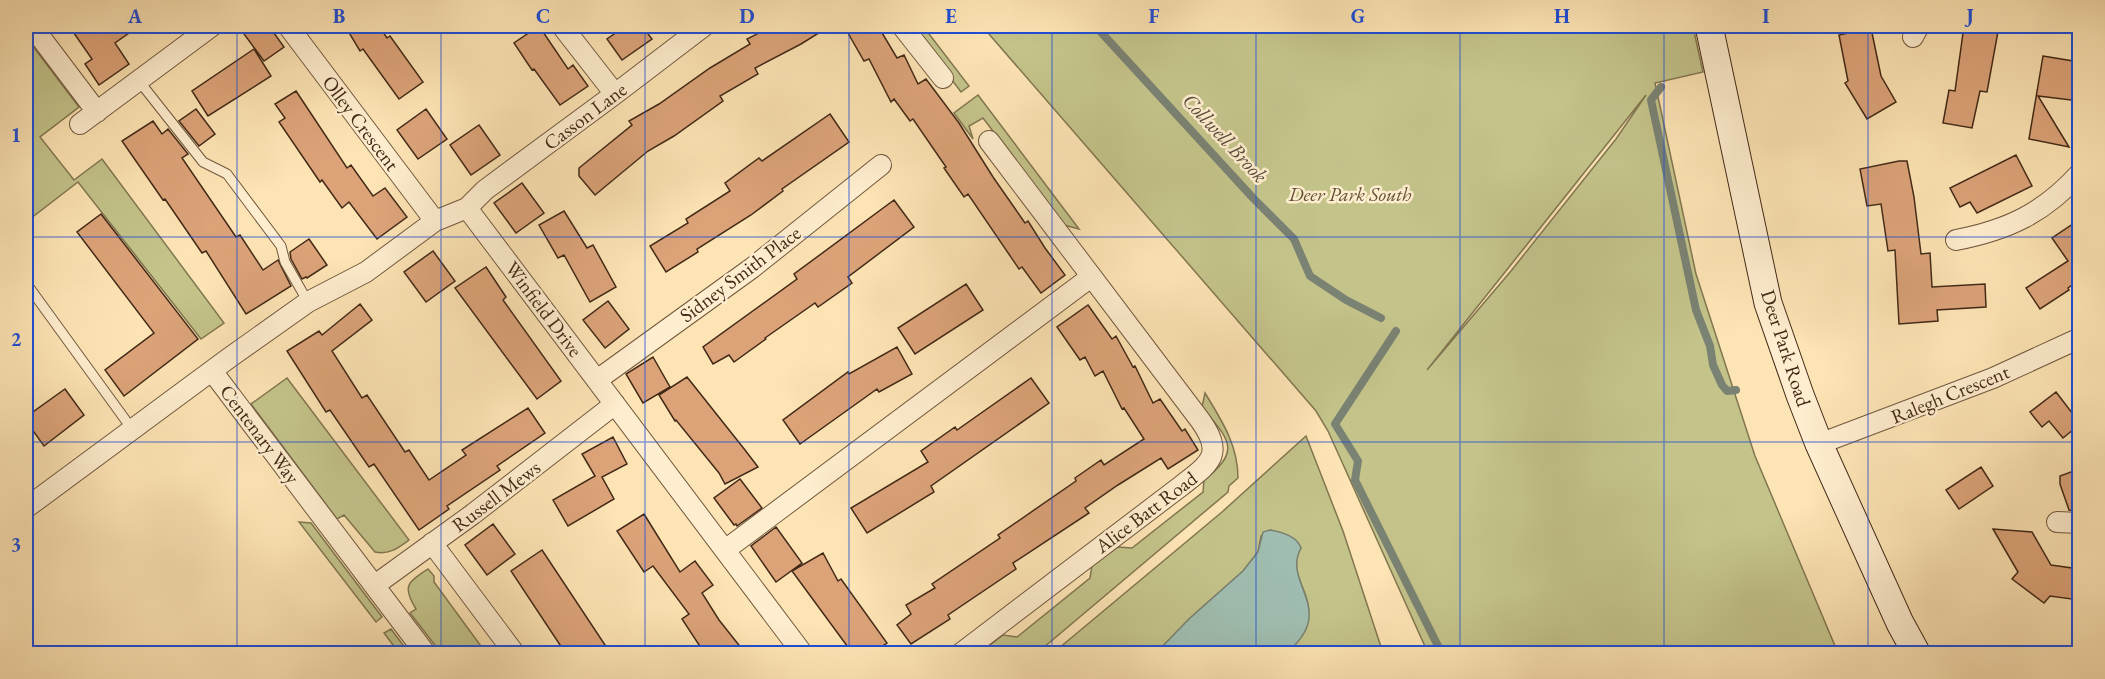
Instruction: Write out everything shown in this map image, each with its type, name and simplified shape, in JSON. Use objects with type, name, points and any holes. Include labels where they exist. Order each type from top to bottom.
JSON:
[{"type":"street","points":[[32,26],[97,112]]},
{"type":"street","points":[[80,124],[212,26]]},
{"type":"street","name":"Olley Crescent","points":[[288,26],[435,221]]},
{"type":"street","points":[[562,26],[615,94]]},
{"type":"street","name":"Casson Lane","points":[[467,208],[485,190],[704,26]]},
{"type":"street","points":[[902,26],[943,78]]},
{"type":"street","name":"Deer Park Road","points":[[1708,26],[1768,303],[1800,395],[1820,444],[1900,623],[1917,654]]},
{"type":"street","name":"Alice Batt Road","points":[[960,654],[1181,486],[1203,468],[1213,450],[1213,442],[1209,433],[989,141]]},
{"type":"street","name":"Sidney Smith Place","points":[[597,380],[752,267],[881,165]]},
{"type":"street","points":[[1956,240],[1988,233],[2040,209],[2063,191],[2079,173]]},
{"type":"street","points":[[212,371],[308,302],[366,272],[435,221],[467,208]]},
{"type":"street","name":"Winfield Drive","points":[[467,208],[803,654]]},
{"type":"street","points":[[725,550],[1091,277]]},
{"type":"street","name":"Ralegh Crescent","points":[[1820,444],[1993,378],[2079,338]]},
{"type":"street","name":"Centenary Way","points":[[26,508],[212,371],[426,654]]},
{"type":"street","name":"Russell Mews","points":[[375,585],[615,405]]},
{"type":"street","points":[[2057,522],[2079,523]]},
{"type":"street","points":[[432,543],[515,654]]},
{"type":"lane","points":[[139,81],[203,162],[227,174],[281,246],[285,262],[308,302]]},
{"type":"lane","points":[[26,283],[132,429]]},
{"type":"green space","points":[[911,26],[923,26],[969,86],[961,92]]},
{"type":"green space","name":"Deer Park South","points":[[982,26],[1696,26],[1693,27],[1703,72],[1655,83],[1696,274],[1755,456],[1838,653],[1428,653],[1328,431],[1316,411]],"holes":[[[1646,95],[1616,139],[1511,271],[1427,370]]]},
{"type":"green space","points":[[26,37],[79,107],[40,137],[74,180],[102,159],[224,323],[201,339],[78,182],[26,222]]},
{"type":"green space","points":[[978,95],[1079,229],[1064,225],[983,118],[969,126],[973,139],[954,113]]},
{"type":"green space","points":[[287,378],[409,540],[389,552],[375,552],[344,515],[337,519],[251,404]]},
{"type":"green space","points":[[1205,393],[1228,434],[1235,455],[1238,478],[1229,486],[1228,492],[1037,653],[978,654],[1003,635],[1017,637],[1090,578],[1092,565],[1118,547],[1132,548],[1203,492],[1204,480],[1216,470],[1227,452],[1224,436],[1202,407]]},
{"type":"green space","points":[[1306,436],[1343,531],[1383,653],[1285,653],[1301,635],[1309,609],[1297,570],[1297,559],[1301,548],[1289,536],[1270,530],[1261,536],[1258,552],[1243,571],[1189,619],[1156,653],[1052,654],[1222,512]]},
{"type":"green space","points":[[299,522],[311,523],[382,617],[376,622]]},
{"type":"green space","points":[[428,569],[434,576],[434,582],[486,653],[441,653],[410,613],[416,609],[409,595],[409,586],[415,578]]},
{"type":"green space","points":[[391,629],[409,653],[399,653],[384,633]]},
{"type":"shaded area","points":[[1270,530],[1293,538],[1301,548],[1297,561],[1298,574],[1309,611],[1308,624],[1301,638],[1285,654],[1156,653],[1189,619],[1243,571],[1258,552],[1263,532]]},
{"type":"building","points":[[69,26],[139,26],[115,43],[129,64],[99,85],[85,64],[92,59]]},
{"type":"building","points":[[255,26],[269,26],[284,47],[264,61],[244,34]]},
{"type":"building","points":[[345,26],[379,26],[387,38],[390,36],[423,82],[399,99],[363,49],[360,51]]},
{"type":"building","points":[[539,26],[568,69],[573,65],[588,86],[560,105],[514,43]]},
{"type":"building","points":[[626,26],[642,26],[652,39],[622,60],[607,39]]},
{"type":"building","points":[[773,26],[830,26],[755,68],[758,74],[720,96],[723,101],[674,136],[648,151],[595,195],[579,176],[579,168],[632,125],[629,121],[750,44],[747,39]]},
{"type":"building","points":[[844,26],[878,26],[897,58],[904,55],[918,84],[926,79],[959,123],[1025,223],[1028,221],[1065,275],[1041,293],[1022,267],[1019,269],[968,194],[964,197],[913,119],[910,121],[894,99],[891,102],[869,59],[864,61]]},
{"type":"building","points":[[1964,26],[1999,26],[1987,92],[1980,91],[1972,128],[1943,123],[1949,90],[1955,91]]},
{"type":"building","points":[[1871,28],[1881,76],[1896,102],[1867,119],[1845,83],[1848,81],[1839,35]]},
{"type":"building","points":[[254,49],[271,76],[208,116],[192,91]]},
{"type":"building","points":[[2043,56],[2079,62],[2079,101],[2038,96],[2069,147],[2029,139]]},
{"type":"building","points":[[296,91],[347,168],[351,165],[373,196],[385,188],[407,217],[377,239],[349,202],[342,208],[322,180],[320,182],[279,122],[285,118],[275,104]]},
{"type":"building","points":[[196,109],[215,134],[199,146],[179,121]]},
{"type":"building","points":[[426,109],[447,139],[418,159],[397,130]]},
{"type":"building","points":[[830,114],[849,142],[782,189],[783,191],[751,215],[697,249],[698,252],[666,272],[650,246],[688,223],[686,219],[730,191],[725,183],[759,158],[762,161]]},
{"type":"building","points":[[153,121],[162,134],[168,129],[188,154],[182,158],[236,237],[240,235],[263,270],[278,260],[291,286],[246,314],[206,251],[202,253],[122,141]]},
{"type":"building","points":[[479,125],[500,155],[471,175],[450,145]]},
{"type":"building","points":[[2016,155],[2032,186],[1977,213],[1970,202],[1960,207],[1950,188]]},
{"type":"building","points":[[1907,161],[1921,254],[1930,253],[1932,287],[1985,284],[1986,307],[1937,310],[1938,321],[1899,324],[1895,250],[1888,251],[1881,204],[1867,206],[1860,169]]},
{"type":"building","points":[[522,183],[544,213],[516,233],[494,203]]},
{"type":"building","points":[[894,200],[914,227],[848,277],[852,283],[818,307],[815,303],[734,362],[729,355],[713,364],[703,347],[797,279],[794,274]]},
{"type":"building","points":[[564,211],[587,248],[593,245],[616,287],[590,302],[564,255],[558,258],[539,225]]},
{"type":"building","points":[[101,214],[198,339],[124,396],[105,370],[154,333],[77,232]]},
{"type":"building","points":[[2079,220],[2079,280],[2068,288],[2069,290],[2040,309],[2026,288],[2068,261],[2052,238]]},
{"type":"building","points":[[309,239],[327,265],[302,279],[291,259],[290,252]]},
{"type":"building","points":[[433,251],[455,281],[426,302],[404,272]]},
{"type":"building","points":[[486,267],[506,297],[503,300],[561,381],[537,399],[455,288]]},
{"type":"building","points":[[966,284],[983,310],[915,354],[898,328]]},
{"type":"building","points":[[608,301],[629,329],[605,348],[583,320]]},
{"type":"building","points":[[360,304],[372,320],[332,351],[362,398],[367,395],[405,452],[409,450],[429,480],[466,455],[462,450],[528,408],[545,433],[497,466],[500,470],[447,506],[449,509],[419,530],[374,464],[369,467],[330,410],[326,412],[287,351],[319,331],[322,335]]},
{"type":"building","points":[[1088,305],[1112,339],[1116,336],[1133,367],[1135,366],[1153,403],[1160,399],[1182,431],[1185,429],[1198,450],[1168,469],[1161,458],[1118,485],[1085,508],[1089,513],[1013,563],[1016,569],[948,615],[950,619],[911,644],[897,625],[911,614],[906,605],[935,588],[932,584],[1000,538],[998,535],[1076,481],[1075,478],[1101,460],[1104,465],[1144,439],[1124,408],[1122,409],[1103,371],[1095,376],[1085,357],[1080,360],[1057,327]]},
{"type":"building","points":[[897,347],[912,374],[879,392],[877,389],[800,444],[783,420],[848,372],[849,374]]},
{"type":"building","points":[[653,357],[670,387],[643,403],[626,374]]},
{"type":"building","points":[[687,377],[758,467],[725,484],[719,473],[675,421],[659,395]]},
{"type":"building","points":[[1031,378],[1049,403],[931,486],[934,492],[867,533],[851,508],[928,462],[921,451],[955,427],[957,430]]},
{"type":"building","points":[[65,389],[84,415],[44,446],[26,421],[26,417]]},
{"type":"building","points":[[2056,392],[2079,422],[2079,425],[2063,438],[2049,421],[2042,427],[2030,412]]},
{"type":"building","points":[[613,437],[627,464],[602,477],[614,499],[568,526],[553,500],[595,476],[582,454]]},
{"type":"building","points":[[1981,467],[1993,486],[1959,509],[1946,490]]},
{"type":"building","points":[[2079,469],[2079,511],[2069,510],[2060,484],[2060,476]]},
{"type":"building","points":[[740,479],[762,508],[737,526],[714,498]]},
{"type":"building","points":[[644,514],[680,572],[695,561],[713,585],[702,593],[719,620],[746,654],[705,654],[682,619],[689,614],[653,566],[644,572],[617,531]]},
{"type":"building","points":[[493,524],[515,554],[487,575],[465,545]]},
{"type":"building","points":[[776,527],[802,563],[776,582],[751,546]]},
{"type":"building","points":[[1993,529],[2032,532],[2051,565],[2079,569],[2079,600],[2050,596],[2044,603],[2012,579],[2018,572]]},
{"type":"building","points":[[542,550],[611,654],[566,654],[511,571]]},
{"type":"building","points":[[823,553],[838,581],[841,579],[887,643],[871,654],[853,654],[792,571]]},
{"type":"waterway","name":"Collwell Brook","points":[[1102,26],[1099,30],[1253,198],[1294,239],[1310,276],[1346,300],[1381,318]]},
{"type":"waterway","points":[[1661,87],[1651,100],[1696,310],[1710,346],[1713,365],[1722,385],[1727,391],[1736,390]]},
{"type":"waterway","name":"Collwell Brook","points":[[1396,331],[1335,424],[1358,461],[1355,480],[1442,654]]}]
